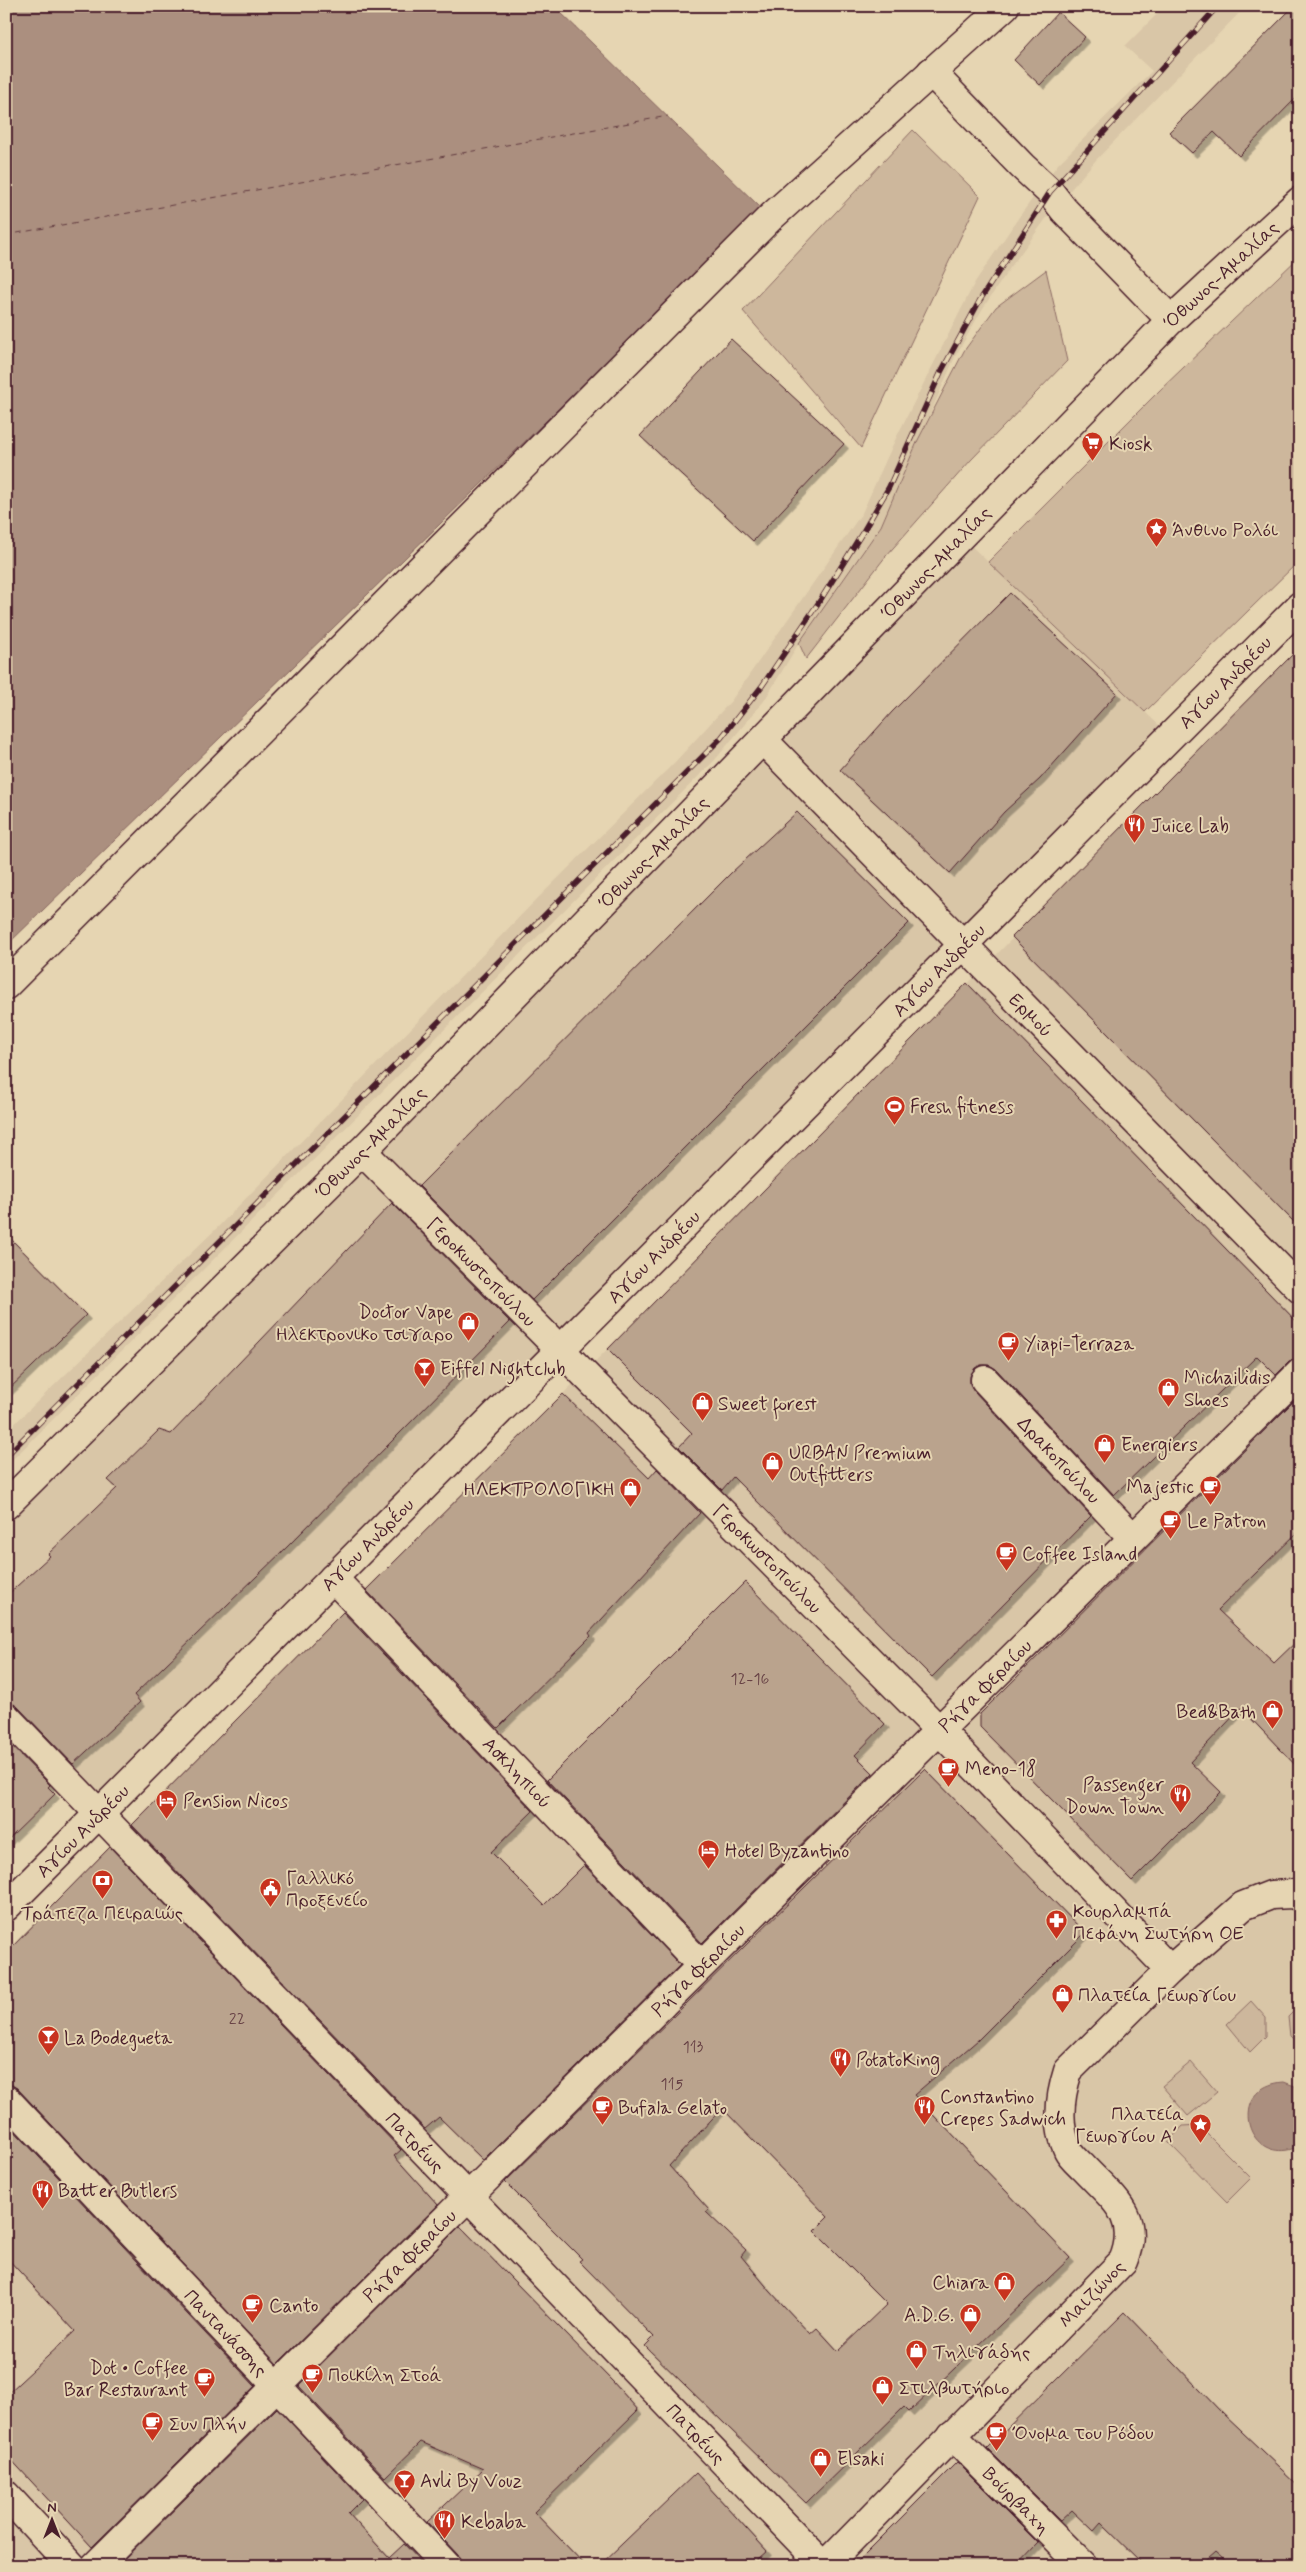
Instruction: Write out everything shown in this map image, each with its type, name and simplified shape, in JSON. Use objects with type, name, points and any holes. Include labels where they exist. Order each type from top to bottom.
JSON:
[{"type":"street","points":[[6,985],[749,238],[1005,6]]},
{"type":"street","points":[[931,72],[1022,166],[1050,192],[1064,210],[1171,320]]},
{"type":"street","name":"Όθωνος-Αμαλίας","points":[[6,1505],[362,1151],[1171,320],[1300,201]]},
{"type":"street","name":"Αγίου Ανδρέου","points":[[6,1907],[1300,606]]},
{"type":"street","name":"Ερμού","points":[[763,740],[964,943],[1300,1289]]},
{"type":"street","name":"Γεροκωστοπούλου","points":[[362,1151],[939,1730],[1170,1970]]},
{"type":"street","name":"Ρήγα Φεραίου","points":[[95,2566],[1300,1373]]},
{"type":"street","name":"Δρακοπούλου","points":[[985,1380],[1133,1538]]},
{"type":"street","name":"Ασκληπιού","points":[[333,1578],[701,1965]]},
{"type":"street","name":"Πατρέως","points":[[6,1717],[825,2566]]},
{"type":"street","name":"Μαιζώνος","points":[[825,2566],[1122,2262],[1129,2238],[1125,2212],[1068,2152],[1062,2132],[1062,2091],[1068,2071],[1170,1970],[1243,1906],[1271,1895],[1292,1894],[1300,1897]]},
{"type":"street","name":"Παντανάσσης","points":[[6,2099],[447,2566]]},
{"type":"street","name":"Βούρβαχη","points":[[952,2435],[1083,2566]]},
{"type":"street","points":[[6,2495],[72,2566]]},
{"type":"shaded area","points":[[6,6],[554,6],[763,210],[6,946]]},
{"type":"shaded area","points":[[1165,6],[1246,6],[1096,160],[1048,216],[1010,268],[983,308],[955,357],[881,526],[799,643],[764,701],[714,761],[6,1466],[6,1432],[218,1227],[531,905],[675,762],[731,701],[862,513],[896,438],[975,282],[1058,164],[1152,71],[1125,46]]},
{"type":"shaded area","points":[[913,130],[980,196],[861,448],[743,311]]},
{"type":"shaded area","points":[[1300,256],[1300,560],[1145,712],[988,562],[1160,390]]},
{"type":"shaded area","points":[[1046,270],[1067,361],[971,460],[886,556],[806,659],[799,643],[881,526],[918,440],[964,351],[996,307]]},
{"type":"shaded area","points":[[965,540],[1166,732],[99,1813],[6,1717],[6,1505]]},
{"type":"shaded area","points":[[1300,647],[1300,2566],[6,2566],[6,1953],[369,1585],[415,1543],[563,1394]]},
{"type":"shaded area","points":[[1251,2001],[1266,2018],[1266,2036],[1250,2052],[1227,2024]]},
{"type":"shaded area","points":[[1300,2005],[1300,2046],[1290,2036],[1288,2017]]},
{"type":"shaded area","points":[[1191,2062],[1217,2092],[1188,2116],[1162,2086]]},
{"type":"shaded area","points":[[1284,2082],[1300,2088],[1300,2146],[1281,2151],[1266,2147],[1255,2138],[1249,2125],[1248,2111],[1254,2097],[1265,2087]]},
{"type":"shaded area","points":[[1198,2125],[1251,2178],[1227,2202],[1168,2142],[1183,2126]]},
{"type":"building","points":[[1294,6],[1300,6],[1300,94],[1239,156],[1214,132],[1192,153],[1169,132]]},
{"type":"building","points":[[1058,12],[1085,37],[1040,85],[1014,60]]},
{"type":"building","points":[[731,339],[844,444],[753,541],[640,436]]},
{"type":"building","points":[[1010,593],[1117,693],[1040,779],[1004,812],[950,873],[840,770],[892,712]]},
{"type":"building","points":[[1300,647],[1300,1228],[1012,937]]},
{"type":"building","points":[[797,812],[909,923],[532,1300],[419,1186],[731,873]]},
{"type":"building","points":[[967,983],[1300,1325],[1300,1358],[1289,1362],[1276,1375],[1257,1356],[1114,1495],[996,1369],[989,1365],[981,1365],[975,1368],[970,1376],[970,1384],[974,1391],[1091,1516],[932,1677],[733,1477],[722,1490],[679,1447],[692,1433],[608,1349]]},
{"type":"building","points":[[392,1203],[510,1322],[287,1547],[134,1695],[140,1702],[73,1764],[17,1706],[6,1702],[6,1596],[50,1556],[48,1554],[117,1488],[108,1480],[159,1430],[171,1434]]},
{"type":"building","points":[[6,1234],[86,1315],[6,1392]]},
{"type":"building","points":[[563,1394],[649,1478],[657,1469],[700,1513],[589,1633],[591,1636],[498,1728],[366,1590]]},
{"type":"building","points":[[1300,1395],[1300,1530],[1218,1610],[1274,1663],[1300,1638],[1300,1770],[1241,1708],[1190,1762],[1221,1792],[1132,1881],[980,1727],[980,1714]]},
{"type":"building","points":[[745,1582],[885,1724],[855,1755],[873,1773],[702,1943],[547,1780]]},
{"type":"building","points":[[343,1612],[533,1811],[491,1852],[544,1905],[584,1865],[680,1965],[483,2160],[439,2117],[425,2129],[132,1825]]},
{"type":"building","points":[[6,1740],[50,1785],[48,1787],[55,1794],[6,1842]]},
{"type":"building","points":[[925,1769],[1085,1933],[978,2040],[914,2095],[1070,2258],[909,2412],[904,2407],[806,2503],[645,2346],[654,2337],[579,2261],[582,2259],[505,2182]],"holes":[[[722,2108],[828,2217],[814,2231],[887,2304],[838,2351],[817,2328],[810,2334],[770,2291],[741,2256],[746,2250],[706,2212],[709,2210],[669,2166]]]},
{"type":"building","points":[[110,1847],[401,2150],[394,2156],[438,2205],[277,2364],[17,2088],[6,2084],[6,1953]]},
{"type":"building","points":[[6,2122],[255,2386],[92,2547],[6,2454],[6,2395],[75,2331],[6,2257]]},
{"type":"building","points":[[460,2226],[638,2410],[534,2512],[586,2566],[462,2566],[458,2555],[427,2522],[483,2469],[421,2442],[385,2477],[299,2386]]},
{"type":"building","points":[[1125,2312],[1222,2413],[1300,2487],[1300,2566],[1231,2566],[1215,2552],[1199,2566],[1145,2566],[1101,2523],[1094,2531],[1072,2510],[1060,2521],[987,2448]]},
{"type":"building","points":[[277,2408],[362,2499],[348,2513],[389,2558],[404,2544],[425,2566],[117,2566]]},
{"type":"building","points":[[957,2462],[1038,2543],[1016,2566],[853,2566]]},
{"type":"building","points":[[696,2473],[767,2551],[750,2566],[599,2566]]},
{"type":"ferry route","points":[[6,235],[668,116]]},
{"type":"railway","points":[[6,1456],[721,738],[762,686],[821,599],[864,530],[889,487],[941,372],[980,300],[1050,192],[1218,6]]},
{"type":"place","name":"Kiosk","points":[[1093,462]]},
{"type":"place","name":"Άνθινο Ρολόι","points":[[1156,548]]},
{"type":"place","name":"Juice Lab","points":[[1135,844]]},
{"type":"place","name":"Fresh fitness","points":[[894,1125]]},
{"type":"place","name":"Doctor Vape Ηλεκτρονικο τσιγαρο","points":[[469,1341]]},
{"type":"place","name":"Yiapi-Terraza","points":[[1008,1362]]},
{"type":"place","name":"Eiffel Nightclub","points":[[424,1387]]},
{"type":"place","name":"Michailidis Shoes","points":[[1168,1407]]},
{"type":"place","name":"Sweet forest","points":[[702,1422]]},
{"type":"place","name":"Energiers","points":[[1105,1463]]},
{"type":"place","name":"URBAN Premium Outfitters","points":[[773,1482]]},
{"type":"place","name":"Majestic","points":[[1210,1505]]},
{"type":"place","name":"ΗΛΕΚΤΡΟΛΟΓΙΚΗ","points":[[631,1507]]},
{"type":"place","name":"Le Patron","points":[[1171,1539]]},
{"type":"place","name":"Coffee Island","points":[[1006,1572]]},
{"type":"place","name":"Bed&Bath","points":[[1272,1730]]},
{"type":"place","name":"Meno-18","points":[[949,1787]]},
{"type":"place","name":"Passenger Down Town","points":[[1180,1814]]},
{"type":"place","name":"Pension Nicos","points":[[167,1819]]},
{"type":"place","name":"Hotel Byzantino","points":[[709,1869]]},
{"type":"place","name":"Τράπεζα Πειραιώς","points":[[102,1900]]},
{"type":"place","name":"Γαλλικό Προξενείο","points":[[270,1907]]},
{"type":"place","name":"Κουρλαμπά Πεφάνη Σωτήρη ΟΕ","points":[[1057,1940]]},
{"type":"place","name":"Πλατεία Γεωργίου","points":[[1062,2013]]},
{"type":"place","name":"La Bodegueta","points":[[48,2056]]},
{"type":"place","name":"PotatoKing","points":[[840,2078]]},
{"type":"place","name":"Bufala Gelato","points":[[602,2126]]},
{"type":"place","name":"Constantino Crepes Sadwich","points":[[924,2126]]},
{"type":"place","name":"Πλατεία Γεωργίου Α΄","points":[[1200,2143]]},
{"type":"place","name":"Batter Butlers","points":[[42,2209]]},
{"type":"place","name":"Chiara","points":[[1005,2301]]},
{"type":"place","name":"Canto","points":[[253,2324]]},
{"type":"place","name":"A.D.G.","points":[[970,2333]]},
{"type":"place","name":"Τηλιγάδης","points":[[917,2370]]},
{"type":"place","name":"Ποικίλη Στοά","points":[[312,2393]]},
{"type":"place","name":"Dot • Coffee Bar Restaurant","points":[[204,2397]]},
{"type":"place","name":"Στιλβωτήριο","points":[[883,2406]]},
{"type":"place","name":"Συν Πλήν","points":[[153,2442]]},
{"type":"place","name":"Όνομα του Ρόδου","points":[[996,2451]]},
{"type":"place","name":"Elsaki","points":[[821,2477]]},
{"type":"place","name":"Avli By Vouz","points":[[404,2499]]},
{"type":"place","name":"Kebaba","points":[[445,2540]]}]
